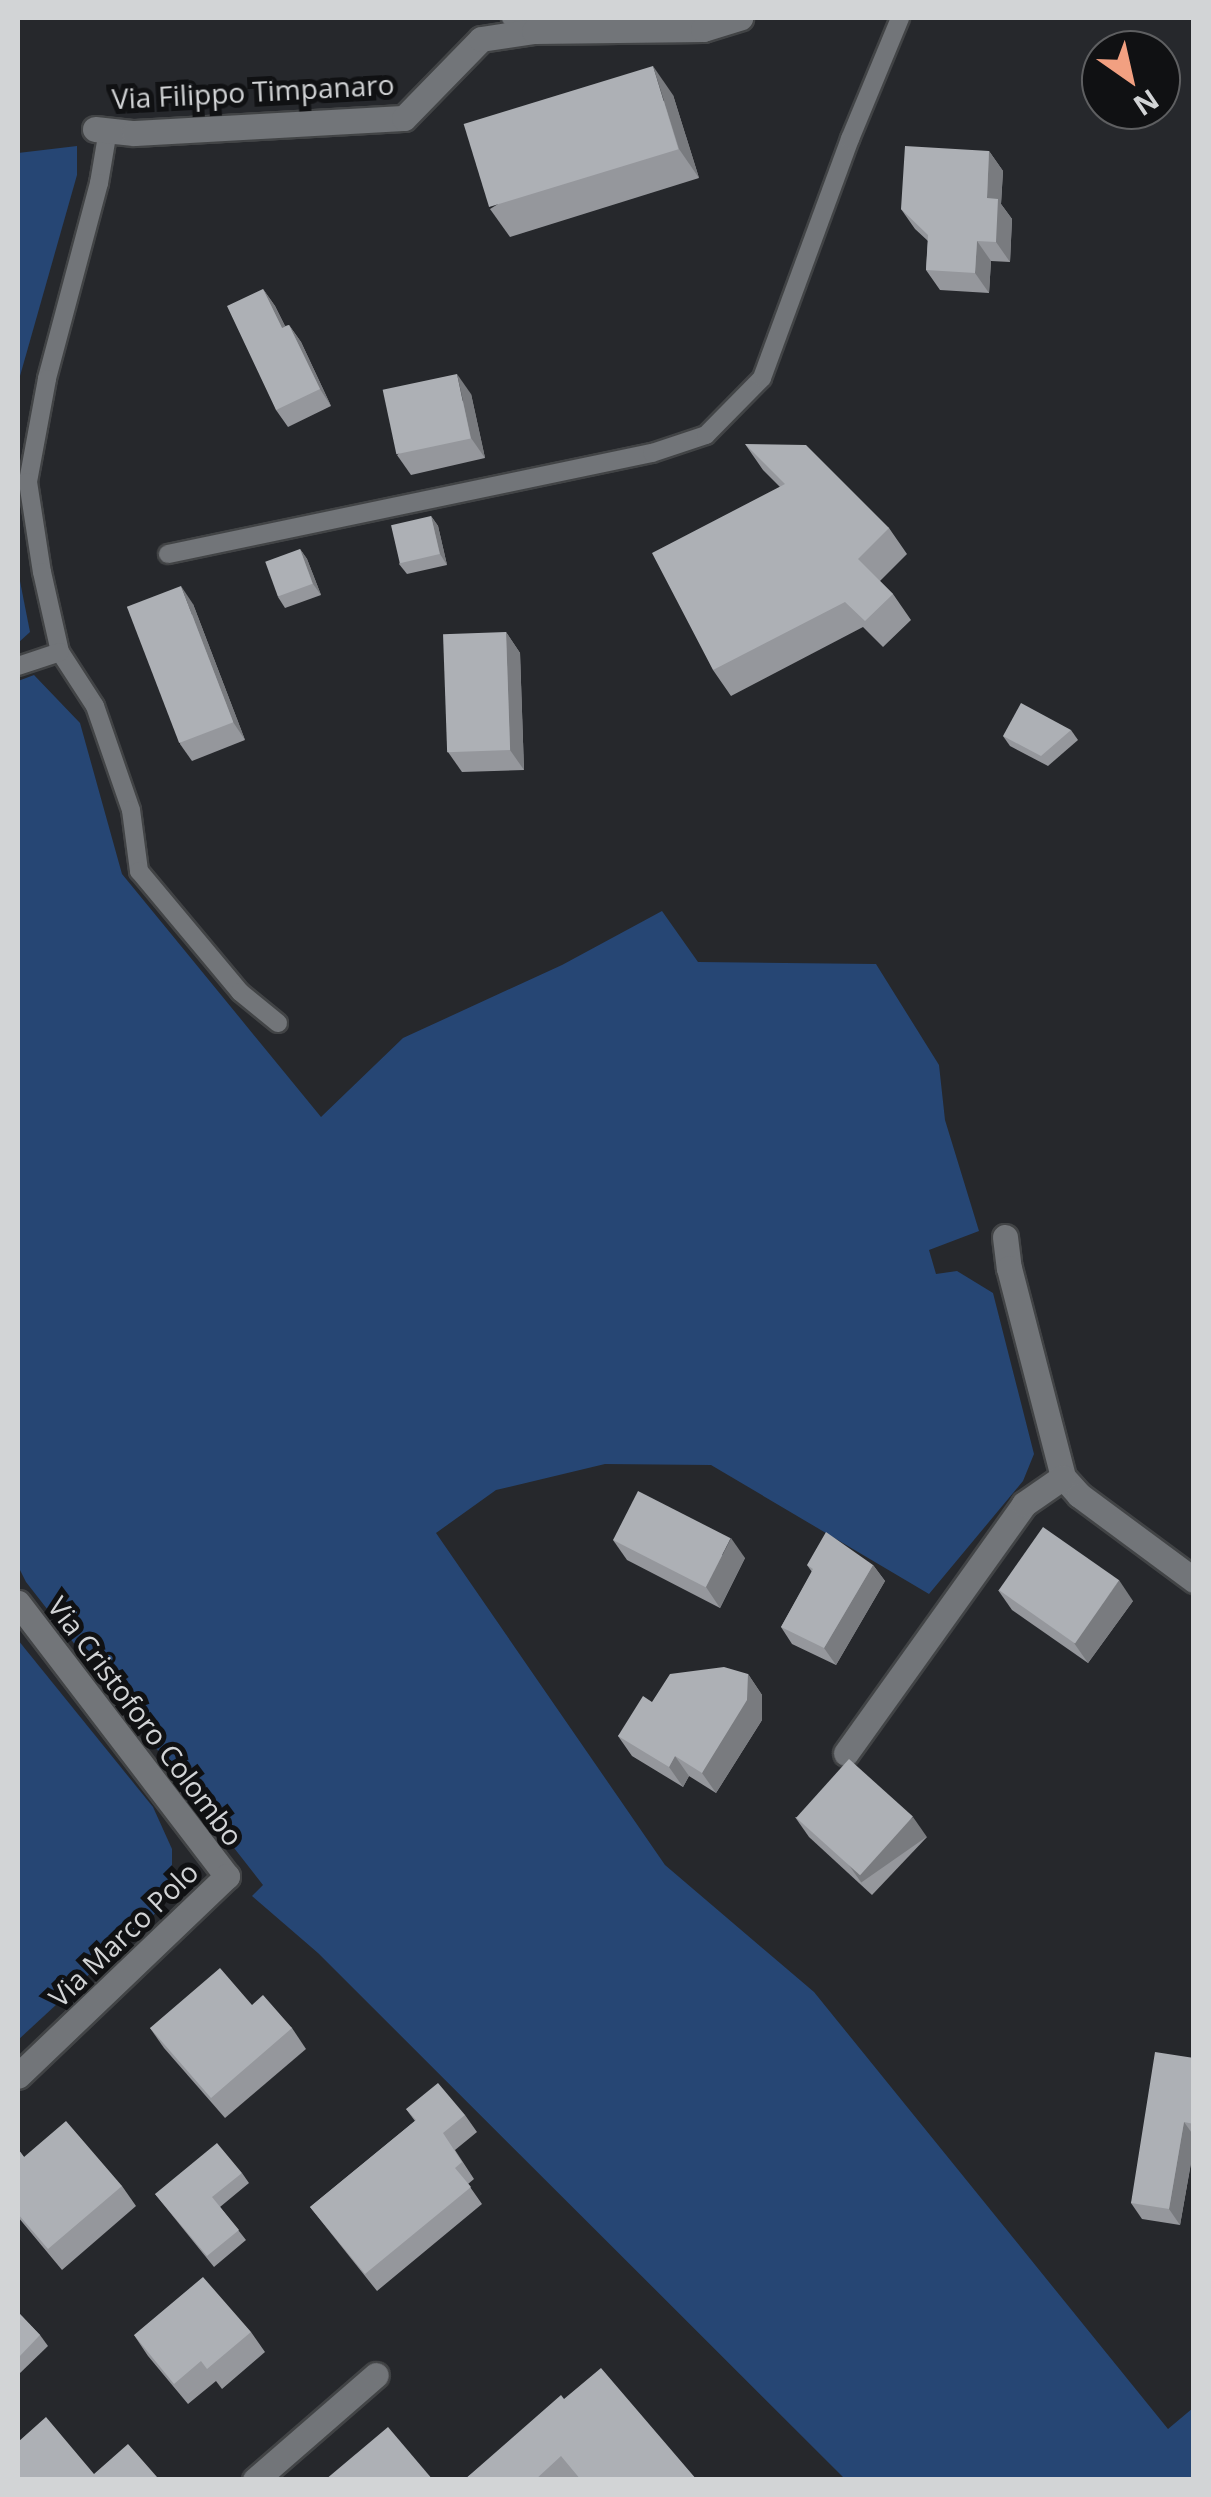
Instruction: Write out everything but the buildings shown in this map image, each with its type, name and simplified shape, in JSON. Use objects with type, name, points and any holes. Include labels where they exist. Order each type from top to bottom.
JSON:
[{"type":"street","name":"Via Filippo Timpanaro","points":[[101,130],[134,134],[404,118],[481,39],[522,24],[703,29],[740,18]]},
{"type":"street","points":[[1005,1237],[1008,1268],[1063,1477],[1080,1495],[1194,1580]]},
{"type":"street","points":[[846,1753],[1024,1504],[1063,1477]]},
{"type":"street","name":"Via Cristoforo Colombo","points":[[18,1602],[227,1876]]},
{"type":"street","name":"Via Marco Polo","points":[[18,2076],[227,1876]]},
{"type":"street","points":[[255,2480],[376,2375]]},
{"type":"lane","points":[[168,554],[652,454],[706,436],[762,378],[850,139],[900,18]]},
{"type":"lane","points":[[101,130],[99,183],[47,379],[28,482],[60,652],[96,706],[131,810],[139,871],[240,992],[278,1024]]},
{"type":"lane","points":[[18,666],[60,652]]},
{"type":"shaded area","points":[[77,146],[77,175],[18,383],[18,153]]},
{"type":"shaded area","points":[[18,571],[30,632],[18,643]]},
{"type":"shaded area","points":[[34,675],[80,723],[122,874],[321,1117],[403,1038],[562,965],[662,911],[698,962],[876,964],[939,1065],[945,1120],[979,1231],[929,1250],[936,1274],[957,1271],[993,1293],[1034,1454],[1023,1481],[929,1594],[711,1465],[605,1464],[496,1490],[436,1533],[665,1865],[814,1992],[1168,2429],[1193,2408],[1193,2479],[845,2479],[318,1953],[252,1896],[263,1885],[26,1582],[18,1566],[18,681]]},
{"type":"shaded area","points":[[18,1640],[153,1807],[172,1849],[172,1882],[162,1907],[18,2040]]}]
